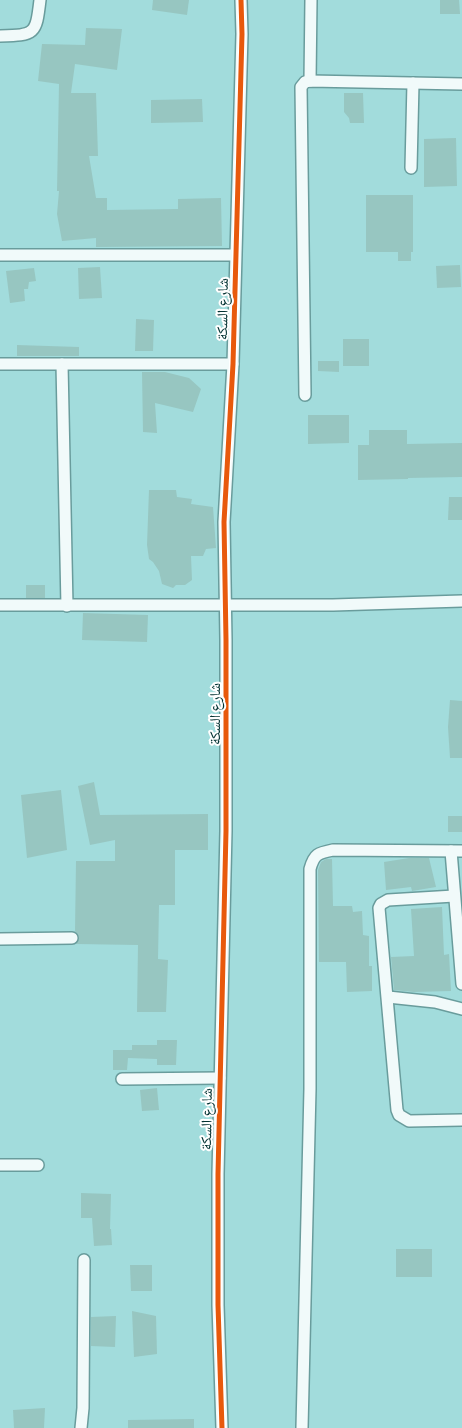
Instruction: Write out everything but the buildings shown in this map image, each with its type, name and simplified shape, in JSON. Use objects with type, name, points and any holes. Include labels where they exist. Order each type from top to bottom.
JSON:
[{"type":"street","points":[[0,36],[28,34],[34,29],[37,22],[40,0]]},
{"type":"street","name":"شارع السكة","points":[[222,1428],[218,1305],[220,1078],[226,831],[224,522],[233,364],[242,34],[241,0]]},
{"type":"street","points":[[310,81],[311,0]]},
{"type":"street","points":[[305,395],[301,87],[305,82],[310,81],[462,84]]},
{"type":"street","points":[[411,168],[413,83]]},
{"type":"street","points":[[0,255],[235,256]]},
{"type":"street","points":[[0,364],[233,364]]},
{"type":"street","points":[[62,364],[67,606]]},
{"type":"street","points":[[0,605],[225,606],[462,601]]},
{"type":"street","points":[[302,1428],[310,1098],[310,869],[313,859],[320,853],[333,850],[457,851],[454,896],[462,984]]},
{"type":"street","points":[[454,896],[388,900],[381,904],[379,908],[392,1061],[399,1116],[409,1121],[462,1120]]},
{"type":"street","points":[[0,940],[72,938]]},
{"type":"street","points":[[388,997],[435,1002],[462,1009]]},
{"type":"street","points":[[122,1079],[220,1078]]},
{"type":"street","points":[[0,1165],[38,1165]]},
{"type":"street","points":[[81,1428],[83,1408],[84,1260]]},
{"type":"cycle path","points":[[222,1428],[218,1305],[218,1174],[226,831],[224,522],[233,364],[242,34],[241,0]]}]
